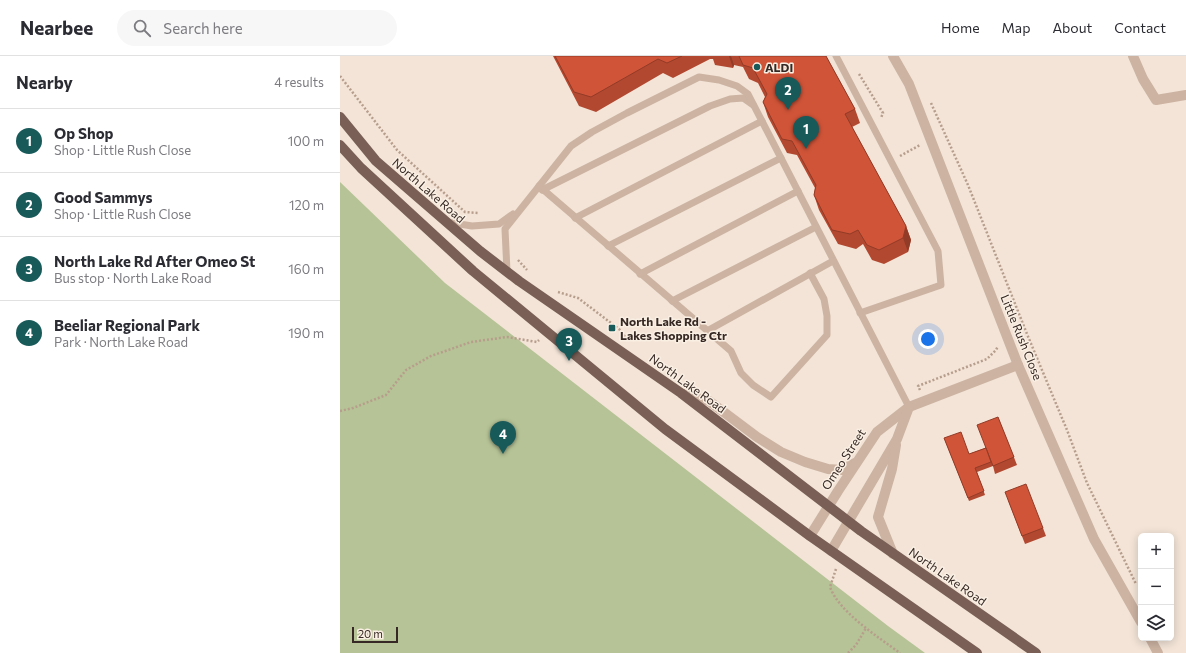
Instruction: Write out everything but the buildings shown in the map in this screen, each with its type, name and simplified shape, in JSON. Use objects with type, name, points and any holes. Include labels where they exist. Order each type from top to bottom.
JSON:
[{"type":"main road","name":"North Lake Road","points":[[340,117],[376,161],[480,251],[681,393],[893,554],[1036,653]]},
{"type":"main road","points":[[340,145],[366,173],[473,271],[665,429],[842,559],[977,653]]},
{"type":"street","name":"Little Rush Close","points":[[893,56],[909,84],[1018,365],[1094,539],[1138,617]]},
{"type":"street","points":[[1133,56],[1143,79],[1156,100],[1186,95]]},
{"type":"street","name":"Omeo Street","points":[[810,536],[877,432],[909,407],[1018,365]]},
{"type":"street","points":[[681,393],[709,402],[757,437],[781,452],[805,462],[828,469],[842,470],[857,462]]},
{"type":"street","points":[[831,551],[897,439],[909,407]]},
{"type":"street","points":[[893,554],[878,517],[892,469],[897,439]]},
{"type":"street","points":[[1152,641],[1158,653]]},
{"type":"lane","points":[[836,56],[938,251],[941,285],[860,313]]},
{"type":"lane","points":[[507,271],[506,229],[520,209],[540,188],[571,146],[652,99],[699,77],[719,80],[736,86],[748,94],[909,407]]},
{"type":"lane","points":[[540,188],[710,106],[730,99],[743,98],[754,106]]},
{"type":"lane","points":[[575,218],[762,120]]},
{"type":"lane","points":[[608,246],[780,158]]},
{"type":"lane","points":[[540,188],[731,351],[741,373],[753,385],[771,397],[827,335],[827,316],[824,299],[810,273]]},
{"type":"lane","points":[[640,274],[798,191]]},
{"type":"lane","points":[[446,222],[472,226],[499,224],[520,209]]},
{"type":"lane","points":[[672,301],[816,227]]},
{"type":"lane","points":[[706,331],[833,261]]},
{"type":"path","points":[[340,76],[397,150],[465,212],[479,213]]},
{"type":"path","points":[[929,98],[968,185],[1087,483],[1138,590]]},
{"type":"path","points":[[516,255],[518,261],[532,274]]},
{"type":"path","points":[[556,292],[578,298],[620,329],[628,341]]},
{"type":"path","points":[[340,411],[353,408],[386,395],[406,370],[431,356],[471,342],[507,337],[537,342],[542,337]]},
{"type":"path","points":[[842,559],[835,571],[830,587],[832,593],[842,606],[866,628],[900,653]]},
{"type":"path","points":[[848,653],[856,645],[866,628]]},
{"type":"green space","points":[[340,182],[445,283],[888,626],[925,653],[340,653]]},
{"type":"place","name":"ALDI","points":[[757,67]]},
{"type":"place","name":"Good Sammys","points":[[788,110]]},
{"type":"place","name":"Op Shop","points":[[806,149]]},
{"type":"place","name":"North Lake Rd - Lakes Shopping Ctr","points":[[612,328]]},
{"type":"place","name":"North Lake Rd After Omeo St","points":[[569,361]]},
{"type":"place","name":"Beeliar Regional Park","points":[[503,454]]}]
